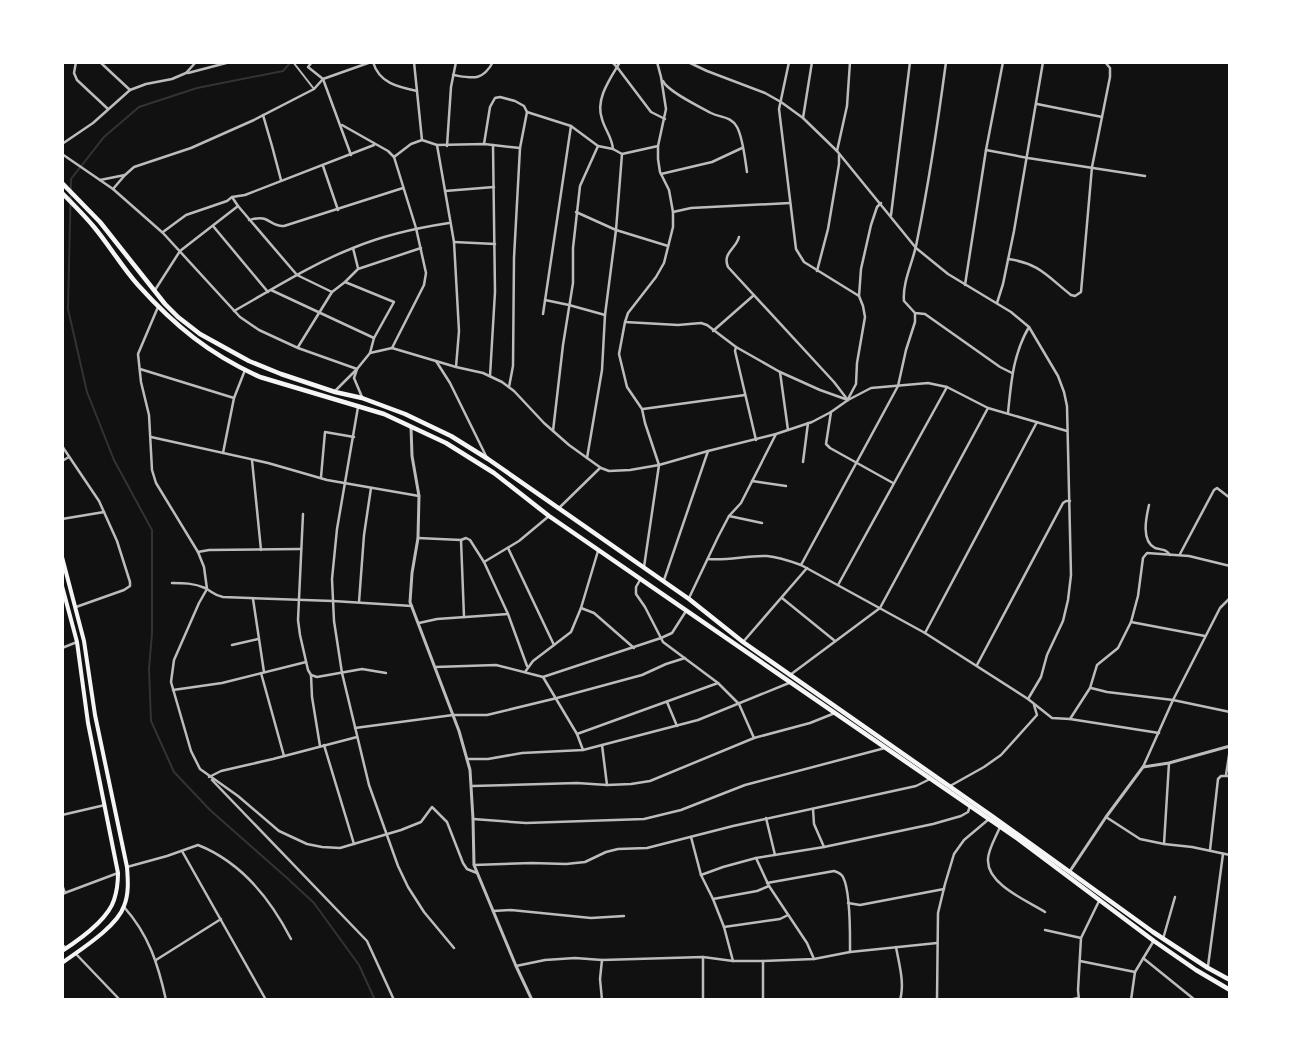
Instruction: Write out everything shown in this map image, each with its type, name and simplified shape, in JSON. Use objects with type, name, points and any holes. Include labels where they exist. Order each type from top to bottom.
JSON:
[{"type":"highway","points":[[62,183],[100,222],[154,291],[178,317],[200,334],[248,361],[281,374],[335,392],[362,398],[405,414],[451,436],[488,459],[689,599],[743,642],[1070,871],[1163,939],[1230,980]]},
{"type":"highway","points":[[62,193],[94,226],[137,284],[158,307],[192,338],[245,370],[296,389],[384,414],[446,443],[494,473],[550,516],[1000,827],[1196,970],[1230,990]]},
{"type":"main road","points":[[62,557],[76,607],[87,658],[95,715],[127,867],[127,892],[124,907],[111,924],[62,963]]},
{"type":"main road","points":[[62,586],[77,642],[88,723],[118,873],[114,902],[105,916],[62,952]]},
{"type":"street","points":[[76,62],[74,73],[77,80],[108,109]]},
{"type":"street","points":[[186,74],[196,62]]},
{"type":"street","points":[[62,144],[93,123],[130,90],[230,62]]},
{"type":"street","points":[[293,62],[314,89]]},
{"type":"street","points":[[312,62],[308,67],[323,79],[351,155]]},
{"type":"street","points":[[100,180],[124,174],[145,163],[191,148],[263,116],[314,89],[323,79],[372,62],[376,74],[400,88],[417,91]]},
{"type":"street","points":[[414,62],[422,140]]},
{"type":"street","points":[[446,146],[456,62]]},
{"type":"street","points":[[453,75],[473,78],[481,76],[493,62]]},
{"type":"street","points":[[612,62],[651,112],[665,119]]},
{"type":"street","points":[[613,149],[611,137],[601,117],[600,107],[608,84],[620,62]]},
{"type":"street","points":[[657,62],[664,84],[674,92],[712,114],[730,118],[737,128],[747,172]]},
{"type":"street","points":[[688,62],[765,93],[803,118],[838,152],[916,248],[965,285],[1011,312],[1029,327],[1062,384],[1067,406],[1071,575],[1063,621],[1047,656],[1042,678],[1028,699]]},
{"type":"street","points":[[789,62],[779,108],[798,254],[804,262],[817,271],[859,296]]},
{"type":"street","points":[[803,118],[812,62]]},
{"type":"street","points":[[817,271],[828,229],[839,164],[838,152],[847,106],[850,62]]},
{"type":"street","points":[[891,216],[910,62]]},
{"type":"street","points":[[946,62],[934,152],[904,301],[915,312],[925,314],[1000,367],[1012,373]]},
{"type":"street","points":[[965,285],[986,150],[1003,62]]},
{"type":"street","points":[[997,303],[1008,259],[1028,158],[1043,62]]},
{"type":"street","points":[[1008,259],[1027,262],[1038,268],[1071,295],[1076,296],[1081,292],[1092,167],[1111,73],[1109,65],[1105,62]]},
{"type":"street","points":[[101,63],[130,90]]},
{"type":"street","points":[[644,568],[659,465],[642,409],[627,387],[620,354],[628,313],[656,277],[664,263],[673,227],[673,212],[669,190],[661,174],[658,159],[658,146],[666,109],[662,77]]},
{"type":"street","points":[[484,144],[490,107],[495,98],[500,97],[515,101],[524,106],[527,112],[520,148],[514,258],[513,366],[509,388]]},
{"type":"street","points":[[1036,103],[1102,117]]},
{"type":"street","points":[[527,112],[571,126],[598,146],[613,149],[622,154],[658,146]]},
{"type":"street","points":[[263,116],[280,180]]},
{"type":"street","points":[[341,124],[394,157],[421,248],[426,273],[424,285],[392,348]]},
{"type":"street","points":[[542,314],[571,126]]},
{"type":"street","points":[[394,157],[411,144],[422,140],[446,146],[484,144],[520,148]]},
{"type":"street","points":[[163,233],[186,215],[323,166],[374,145]]},
{"type":"street","points":[[437,145],[449,223],[454,242],[459,330],[456,367]]},
{"type":"street","points":[[490,376],[494,321],[495,244],[493,145]]},
{"type":"street","points":[[553,431],[573,283],[573,248],[580,186],[598,146]]},
{"type":"street","points":[[661,174],[726,158],[732,152],[742,148]]},
{"type":"street","points":[[986,150],[1145,176]]},
{"type":"street","points":[[62,154],[114,189],[163,233],[240,317],[259,330],[298,348],[357,369]]},
{"type":"street","points":[[587,458],[602,370],[605,315],[616,230],[622,154]]},
{"type":"street","points":[[323,166],[338,210]]},
{"type":"street","points":[[114,189],[124,174]]},
{"type":"street","points":[[445,191],[494,187]]},
{"type":"street","points":[[249,220],[265,219],[278,227],[338,210],[403,188]]},
{"type":"street","points":[[232,197],[249,220],[297,275],[332,292]]},
{"type":"street","points":[[673,212],[690,208],[790,203]]},
{"type":"street","points":[[848,400],[856,384],[857,363],[865,317],[859,296],[860,269],[871,225],[880,203]]},
{"type":"street","points":[[154,291],[180,251],[238,206]]},
{"type":"street","points":[[576,212],[616,230],[668,246]]},
{"type":"street","points":[[234,311],[297,275],[353,248],[416,228],[449,223]]},
{"type":"street","points":[[213,225],[269,291],[320,312],[374,338]]},
{"type":"street","points":[[739,236],[735,247],[727,255],[726,262],[728,267],[834,382],[848,400]]},
{"type":"street","points":[[454,242],[495,244]]},
{"type":"street","points":[[353,248],[358,269]]},
{"type":"street","points":[[298,348],[332,292],[358,269],[421,248]]},
{"type":"street","points":[[335,392],[370,354],[374,338],[394,302],[345,282]]},
{"type":"street","points":[[714,330],[754,295]]},
{"type":"street","points":[[545,300],[605,315]]},
{"type":"street","points":[[158,307],[138,354],[141,382],[149,415],[152,470],[156,483],[198,552],[204,567],[207,589],[199,602],[174,660],[171,682],[191,751],[200,769],[238,796],[279,831],[291,838],[322,848],[340,848],[421,822],[432,807],[447,822],[467,869],[477,874]]},
{"type":"street","points":[[801,565],[898,386],[906,350],[915,322],[915,312]]},
{"type":"street","points":[[625,322],[701,323],[708,325],[736,347],[780,372],[848,400]]},
{"type":"street","points":[[1008,413],[1012,373],[1021,342],[1029,327]]},
{"type":"street","points":[[736,347],[756,440]]},
{"type":"street","points":[[370,354],[392,348],[490,376],[509,388],[553,431],[587,458],[601,468],[610,470],[630,470],[659,465],[708,450],[776,434],[808,423],[831,412],[848,400],[871,388],[928,383],[947,387],[988,408],[1067,431]]},
{"type":"street","points":[[435,360],[450,383],[488,459]]},
{"type":"street","points":[[140,369],[234,398]]},
{"type":"street","points":[[357,369],[354,378],[362,398]]},
{"type":"street","points":[[223,453],[234,398],[245,370]]},
{"type":"street","points":[[780,372],[788,430]]},
{"type":"street","points":[[838,585],[947,387]]},
{"type":"street","points":[[642,409],[745,395]]},
{"type":"street","points":[[358,406],[337,529],[332,579],[342,673],[370,785],[398,866],[408,888],[424,912],[454,948]]},
{"type":"street","points":[[790,675],[880,608],[988,408]]},
{"type":"street","points":[[831,412],[826,444],[893,483]]},
{"type":"street","points":[[925,633],[1037,422]]},
{"type":"street","points":[[803,462],[808,423]]},
{"type":"street","points":[[411,427],[412,456],[419,496],[418,538],[412,573],[410,602],[459,731],[467,759],[471,786],[474,865],[532,1000]]},
{"type":"street","points":[[321,478],[325,432],[354,437]]},
{"type":"street","points":[[689,599],[729,516],[741,503],[776,434]]},
{"type":"street","points":[[151,437],[346,484],[419,496]]},
{"type":"street","points":[[62,446],[93,490],[104,512],[117,542],[130,586],[124,590],[76,607]]},
{"type":"street","points":[[663,582],[708,450]]},
{"type":"street","points":[[62,461],[69,457]]},
{"type":"street","points":[[252,460],[261,551]]},
{"type":"street","points":[[558,509],[601,468]]},
{"type":"street","points":[[752,481],[786,486]]},
{"type":"street","points":[[359,602],[364,535],[371,488]]},
{"type":"street","points":[[1180,554],[1214,490],[1217,488],[1230,498]]},
{"type":"street","points":[[977,665],[1063,503],[1070,501]]},
{"type":"street","points":[[1149,505],[1146,526],[1148,540],[1154,547],[1165,550],[1170,555]]},
{"type":"street","points":[[62,519],[104,512]]},
{"type":"street","points":[[303,514],[299,601],[300,635],[306,662],[312,675],[312,697],[320,746]]},
{"type":"street","points":[[484,562],[508,548],[550,516]]},
{"type":"street","points":[[729,516],[762,523]]},
{"type":"street","points":[[418,538],[461,540],[466,538],[470,540],[484,562],[508,614],[527,666]]},
{"type":"street","points":[[461,540],[464,617]]},
{"type":"street","points":[[508,548],[554,645]]},
{"type":"street","points":[[198,552],[209,550],[261,551],[301,549]]},
{"type":"street","points":[[524,672],[527,666],[571,632],[581,608],[599,550]]},
{"type":"street","points":[[1070,719],[1090,688],[1097,665],[1118,648],[1131,622],[1138,596],[1144,556],[1148,553],[1180,554],[1230,566]]},
{"type":"street","points":[[708,559],[718,560],[767,556],[786,559],[807,568],[925,633],[1028,699],[1052,718],[1070,719],[1159,733]]},
{"type":"street","points":[[743,642],[807,568]]},
{"type":"street","points":[[641,578],[636,586],[636,594],[666,646],[718,683],[739,704],[754,738]]},
{"type":"street","points":[[172,583],[194,584],[207,589],[213,595],[253,599],[359,602],[412,606]]},
{"type":"street","points":[[782,598],[835,641]]},
{"type":"street","points":[[1070,871],[1106,817],[1143,768],[1173,700],[1205,636],[1223,604],[1230,598]]},
{"type":"street","points":[[253,599],[263,672],[284,756]]},
{"type":"street","points":[[1223,604],[1230,604]]},
{"type":"street","points":[[581,608],[594,613],[634,648]]},
{"type":"street","points":[[435,667],[496,665],[543,676],[661,638],[672,632],[686,610]]},
{"type":"street","points":[[419,624],[437,619],[508,614]]},
{"type":"street","points":[[1131,622],[1205,636]]},
{"type":"street","points":[[232,645],[258,639]]},
{"type":"street","points":[[62,648],[77,642]]},
{"type":"street","points":[[355,728],[453,715],[487,715],[642,675],[685,658]]},
{"type":"street","points":[[173,690],[222,684],[306,662]]},
{"type":"street","points":[[312,675],[317,676],[362,669],[386,673]]},
{"type":"street","points":[[543,676],[577,734],[583,750]]},
{"type":"street","points":[[467,759],[488,759],[522,753],[583,750],[698,720],[790,682]]},
{"type":"street","points":[[577,734],[718,683]]},
{"type":"street","points":[[1090,688],[1107,692],[1173,700],[1230,712]]},
{"type":"street","points":[[667,701],[677,726]]},
{"type":"street","points":[[948,786],[984,767],[1001,755],[1037,715],[1033,704]]},
{"type":"street","points":[[471,786],[577,783],[607,785],[650,781],[754,738],[810,723],[835,713]]},
{"type":"street","points":[[210,777],[221,770],[357,737]]},
{"type":"street","points":[[324,745],[354,844]]},
{"type":"street","points":[[602,745],[607,785]]},
{"type":"street","points":[[1143,768],[1230,747],[1228,776],[1221,776],[1218,779],[1210,850]]},
{"type":"street","points":[[473,819],[526,823],[644,819],[681,810],[745,785],[885,748]]},
{"type":"street","points":[[1164,844],[1169,763]]},
{"type":"street","points":[[210,777],[367,941],[394,1000]]},
{"type":"street","points":[[474,865],[514,863],[577,864],[618,849],[647,848],[766,818],[916,786],[930,779]]},
{"type":"street","points":[[62,815],[105,805]]},
{"type":"street","points":[[701,874],[756,858],[824,847],[933,824],[961,816],[968,812],[970,806]]},
{"type":"street","points":[[813,808],[814,824],[824,847]]},
{"type":"street","points":[[1106,817],[1140,839],[1230,855]]},
{"type":"street","points":[[766,818],[774,855]]},
{"type":"street","points":[[937,1000],[938,913],[944,889],[954,854],[964,840],[988,819]]},
{"type":"street","points":[[1000,827],[987,859],[988,868],[1009,891],[1045,912]]},
{"type":"street","points":[[691,837],[701,874],[724,927],[733,961]]},
{"type":"street","points":[[127,867],[198,845],[222,857],[252,881],[270,903],[291,939]]},
{"type":"street","points":[[182,851],[266,1000]]},
{"type":"street","points":[[1208,968],[1223,854]]},
{"type":"street","points":[[756,858],[768,884],[807,944],[814,959]]},
{"type":"street","points":[[713,899],[757,891],[768,884],[834,871],[840,873],[843,876],[848,903],[850,952]]},
{"type":"street","points":[[62,885],[64,894],[118,873]]},
{"type":"street","points":[[848,903],[860,905],[944,889]]},
{"type":"street","points":[[1163,939],[1175,897]]},
{"type":"street","points":[[1069,1000],[1079,999],[1081,938],[1099,899]]},
{"type":"street","points":[[124,907],[147,938],[156,960],[166,1000]]},
{"type":"street","points":[[493,911],[511,910],[591,918],[624,916]]},
{"type":"street","points":[[724,927],[780,919],[788,915]]},
{"type":"street","points":[[156,960],[221,919]]},
{"type":"street","points":[[1045,930],[1081,938]]},
{"type":"street","points":[[1131,1000],[1135,972],[1154,940]]},
{"type":"street","points":[[516,966],[545,960],[576,958],[602,960],[703,957],[733,961],[814,959],[850,952],[938,943]]},
{"type":"street","points":[[62,945],[67,948]]},
{"type":"street","points":[[896,948],[901,972],[902,992],[900,1000]]},
{"type":"street","points":[[75,954],[120,1000]]},
{"type":"street","points":[[703,957],[703,1000]]},
{"type":"street","points":[[1143,958],[1195,1000]]},
{"type":"street","points":[[602,960],[600,979],[602,1000]]},
{"type":"street","points":[[763,961],[763,1000]]},
{"type":"street","points":[[1080,961],[1135,972]]},
{"type":"waterway","points":[[291,62],[283,71],[197,88],[139,107],[104,137],[71,179],[68,309],[87,392],[114,460],[152,530],[152,633],[149,669],[151,721],[174,772],[210,810],[314,903],[359,965],[375,1000]]}]
